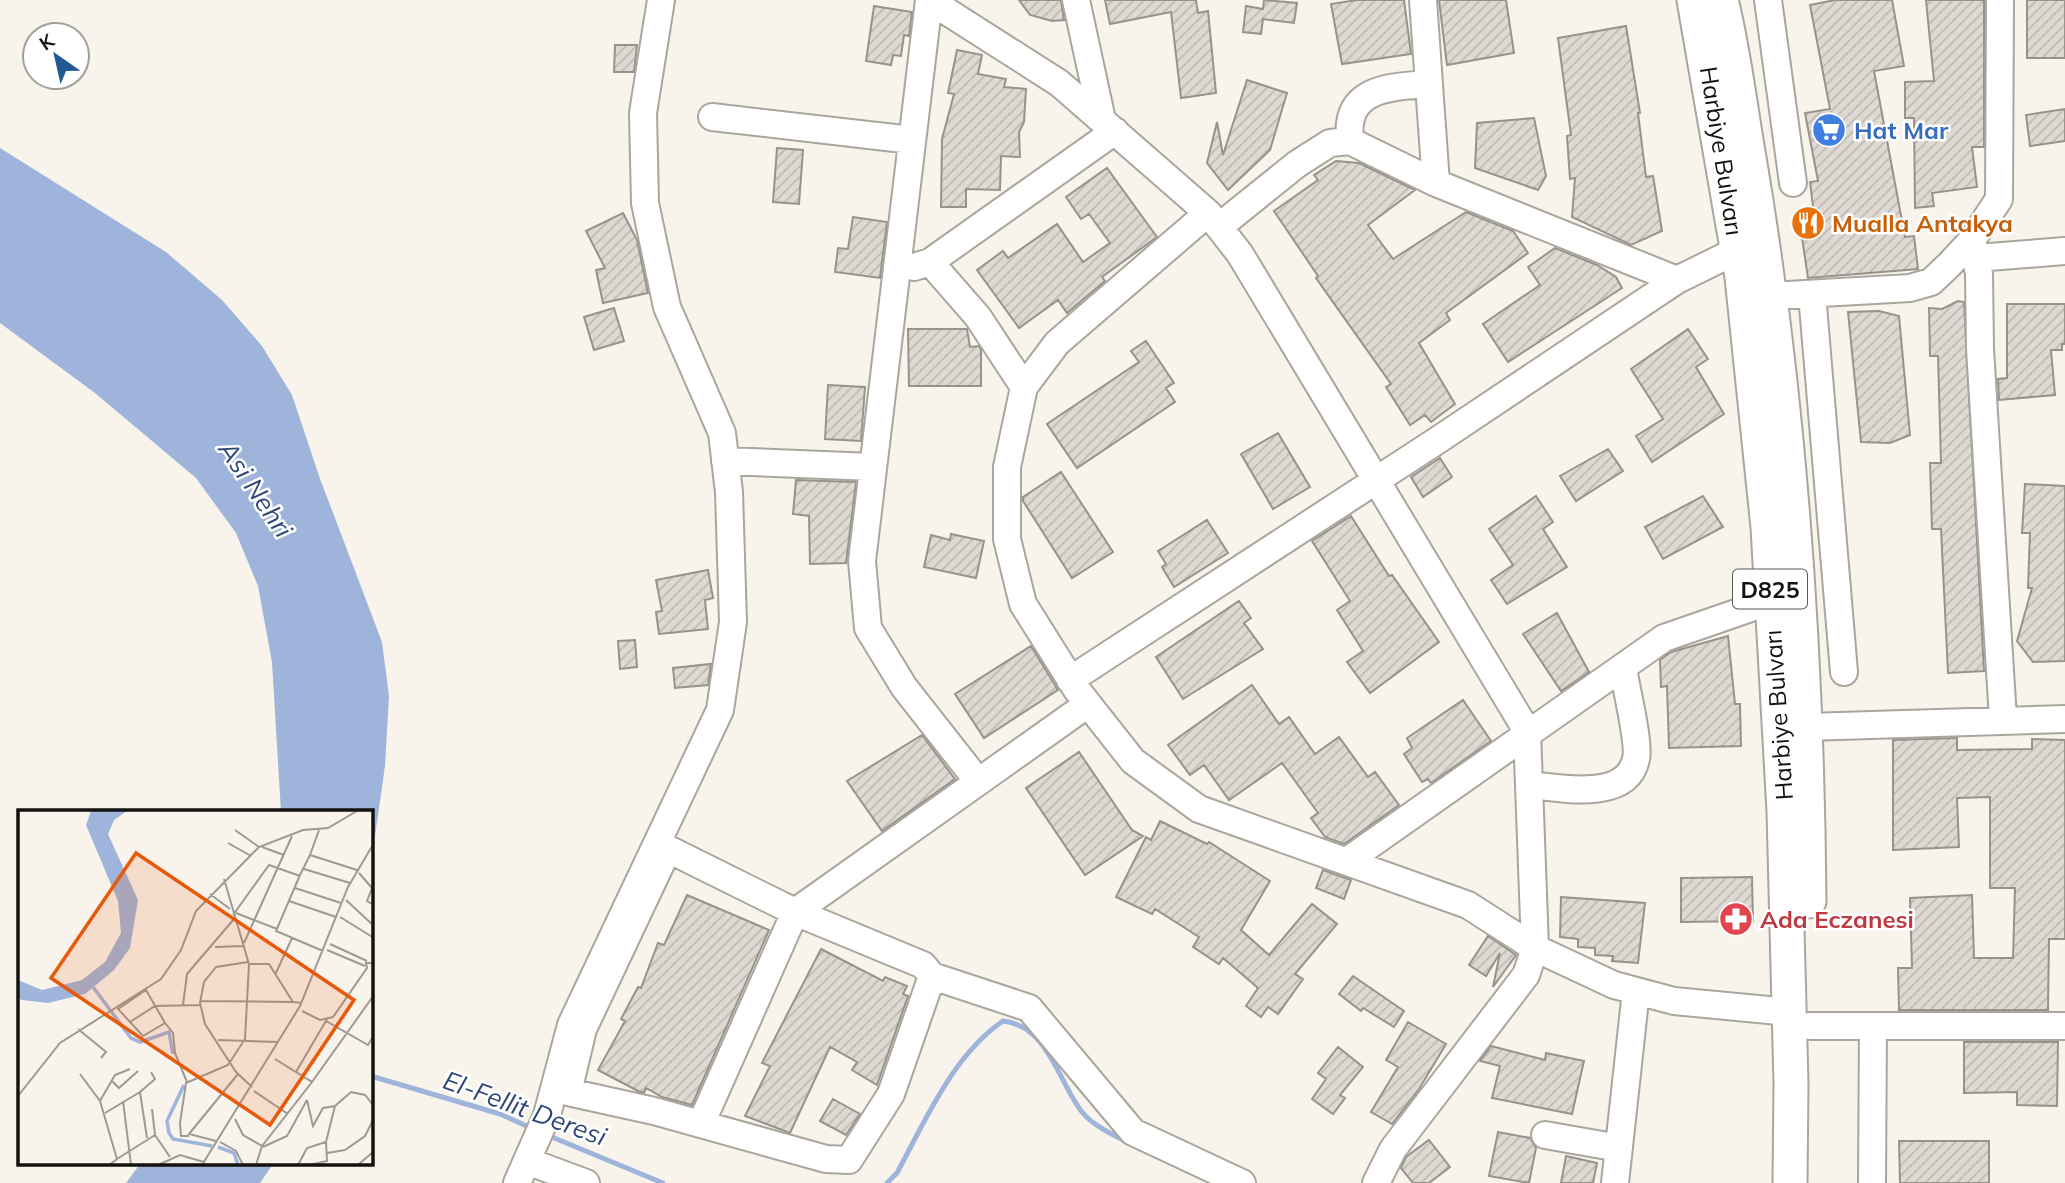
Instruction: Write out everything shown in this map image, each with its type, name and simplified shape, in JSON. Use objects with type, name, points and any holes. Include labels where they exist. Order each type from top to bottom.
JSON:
[{"type":"main road","name":"Harbiye Bulvarı","points":[[1695,0],[1738,250],[1768,527],[1784,811],[1812,1183]]},
{"type":"main road","name":"Harbiye Bulvarı","points":[[1721,0],[1771,296],[1790,495],[1807,727],[1800,1019],[1790,1183]]},
{"type":"street","points":[[562,1090],[572,1025],[720,710],[733,622],[722,433],[667,307],[645,204],[643,113],[661,0]]},
{"type":"street","points":[[977,780],[904,687],[868,628],[862,561],[929,0],[1059,83],[1214,220],[1527,732],[1535,948],[1526,975],[1392,1149],[1376,1183]]},
{"type":"street","points":[[1076,0],[1108,125]]},
{"type":"street","points":[[1423,0],[1436,183]]},
{"type":"street","points":[[1768,0],[1793,183]]},
{"type":"street","points":[[1771,296],[1910,288],[1931,282],[1974,249],[1999,199],[2000,0]]},
{"type":"street","points":[[1350,141],[1348,121],[1360,100],[1386,87],[1429,84]]},
{"type":"street","points":[[712,117],[912,140]]},
{"type":"street","points":[[898,272],[930,262],[1108,125]]},
{"type":"street","points":[[1677,280],[1436,183],[1350,141],[1330,143],[1214,220],[1057,343],[1024,387],[1007,467],[1007,539],[1023,604],[1070,680],[1133,761],[1199,809],[1468,905],[1535,948],[1614,985],[1674,1001],[1800,1019],[1873,1026],[2065,1026]]},
{"type":"street","points":[[1974,249],[2065,251]]},
{"type":"street","points":[[1974,249],[2003,719]]},
{"type":"street","points":[[1070,680],[1677,280],[1738,250]]},
{"type":"street","points":[[930,262],[978,317],[1024,387]]},
{"type":"street","points":[[1812,294],[1844,671]]},
{"type":"street","points":[[725,461],[873,467]]},
{"type":"street","points":[[1347,861],[1664,638],[1771,601]]},
{"type":"street","points":[[1530,785],[1611,787],[1629,772],[1637,758],[1623,668]]},
{"type":"street","points":[[701,1124],[796,912],[977,780],[1088,704]]},
{"type":"street","points":[[1807,727],[2065,719]]},
{"type":"street","points":[[586,1183],[531,1152],[562,1090],[583,1029],[668,849],[796,912],[923,964],[932,976],[1029,1008],[1133,1132],[1242,1183]]},
{"type":"street","points":[[562,1090],[701,1124],[826,1159],[849,1160],[891,1094],[932,976]]},
{"type":"street","points":[[1615,1183],[1636,991]]},
{"type":"street","points":[[1872,1183],[1873,1026]]},
{"type":"street","points":[[1545,1135],[1619,1148]]},
{"type":"water","name":"Asi Nehri","points":[[0,148],[166,252],[222,300],[262,346],[292,395],[319,476],[382,642],[389,696],[385,766],[373,850],[373,810],[281,810],[272,662],[258,586],[236,533],[196,478],[95,393],[0,323]]},
{"type":"water","points":[[139,1166],[272,1166],[260,1183],[126,1183]]},
{"type":"building","points":[[1019,0],[1061,0],[1064,20],[1052,21],[1030,15]]},
{"type":"building","points":[[1105,0],[1196,0],[1198,13],[1208,11],[1216,93],[1181,98],[1171,12],[1110,24]]},
{"type":"building","points":[[1264,0],[1297,3],[1294,23],[1263,19],[1261,34],[1243,32],[1246,6],[1263,9]]},
{"type":"building","points":[[1357,0],[1404,0],[1411,54],[1342,64],[1331,4]]},
{"type":"building","points":[[1439,0],[1506,0],[1514,53],[1447,65]]},
{"type":"building","points":[[1835,0],[1892,0],[1904,66],[1874,71],[1905,237],[1914,236],[1918,269],[1808,278],[1801,231],[1816,230],[1810,182],[1818,181],[1805,113],[1830,109],[1810,5]]},
{"type":"building","points":[[1926,0],[1984,0],[1984,147],[1972,147],[1977,187],[1932,193],[1934,206],[1915,208],[1914,118],[1905,118],[1905,82],[1934,81]]},
{"type":"building","points":[[2027,0],[2065,0],[2065,58],[2027,58]]},
{"type":"building","points":[[874,6],[912,12],[909,36],[904,35],[901,56],[893,55],[891,65],[866,61]]},
{"type":"building","points":[[1626,26],[1640,113],[1646,177],[1653,176],[1662,231],[1631,245],[1572,217],[1575,178],[1570,179],[1567,136],[1571,135],[1558,38]]},
{"type":"building","points":[[615,45],[637,45],[634,72],[614,72]]},
{"type":"building","points":[[957,50],[982,55],[978,74],[1006,79],[1004,87],[1026,89],[1024,122],[1019,132],[1020,157],[1001,156],[1000,190],[966,189],[966,207],[941,207],[942,139],[954,94],[948,93]]},
{"type":"building","points":[[1247,80],[1287,93],[1270,150],[1228,190],[1207,163],[1217,122],[1223,155]]},
{"type":"building","points":[[2065,109],[2065,141],[2030,146],[2026,115]]},
{"type":"building","points":[[1534,118],[1546,176],[1538,190],[1475,168],[1477,123]]},
{"type":"building","points":[[777,148],[803,150],[799,204],[773,202]]},
{"type":"building","points":[[1336,161],[1359,163],[1415,190],[1368,225],[1393,259],[1466,212],[1513,231],[1528,253],[1446,313],[1450,320],[1419,343],[1455,404],[1431,422],[1425,415],[1410,425],[1386,387],[1391,384],[1316,278],[1318,276],[1274,211],[1318,180],[1314,175]]},
{"type":"building","points":[[1107,168],[1157,237],[1102,277],[1105,281],[1067,313],[1058,300],[1019,328],[977,270],[1003,251],[1008,258],[1057,224],[1083,262],[1110,243],[1089,214],[1081,219],[1066,197]]},
{"type":"building","points":[[623,213],[637,240],[648,293],[603,303],[596,270],[605,268],[586,231]]},
{"type":"building","points":[[853,217],[887,222],[880,278],[835,272],[838,248],[848,249]]},
{"type":"building","points":[[1555,248],[1597,265],[1616,277],[1622,288],[1508,362],[1483,324],[1540,285],[1528,267]]},
{"type":"building","points":[[1958,301],[1964,302],[1984,671],[1948,673],[1941,529],[1932,529],[1930,463],[1941,463],[1938,356],[1930,356],[1929,308],[1942,309]]},
{"type":"building","points":[[2007,304],[2065,304],[2065,344],[2062,344],[2062,350],[2051,350],[2055,395],[1999,400],[1998,379],[2007,378]]},
{"type":"building","points":[[614,308],[624,341],[594,350],[584,317]]},
{"type":"building","points":[[1879,311],[1899,316],[1910,435],[1890,443],[1861,442],[1848,312]]},
{"type":"building","points":[[908,329],[967,329],[970,347],[979,346],[981,350],[981,386],[909,386]]},
{"type":"building","points":[[1688,329],[1708,359],[1696,367],[1724,414],[1652,462],[1636,436],[1663,419],[1631,369]]},
{"type":"building","points":[[1146,341],[1174,383],[1166,388],[1175,402],[1077,468],[1047,424],[1139,362],[1131,351]]},
{"type":"building","points":[[828,385],[865,387],[861,441],[825,439]]},
{"type":"building","points":[[1278,433],[1310,487],[1273,509],[1241,454]]},
{"type":"building","points":[[1608,449],[1623,471],[1576,501],[1560,476]]},
{"type":"building","points":[[1440,458],[1452,477],[1423,497],[1411,477]]},
{"type":"building","points":[[1061,472],[1113,552],[1072,578],[1023,501],[1023,497]]},
{"type":"building","points":[[796,480],[856,482],[846,563],[810,564],[809,516],[793,514]]},
{"type":"building","points":[[2025,484],[2065,486],[2065,661],[2033,662],[2017,641],[2032,588],[2028,588],[2030,533],[2022,533]]},
{"type":"building","points":[[1536,496],[1553,522],[1543,529],[1567,567],[1507,604],[1491,580],[1513,565],[1489,529]]},
{"type":"building","points":[[1703,496],[1723,527],[1663,559],[1645,527]]},
{"type":"building","points":[[1351,516],[1389,576],[1392,575],[1439,642],[1370,693],[1347,662],[1363,651],[1337,610],[1350,601],[1312,541]]},
{"type":"building","points":[[1207,520],[1228,553],[1174,587],[1162,567],[1166,564],[1158,551]]},
{"type":"building","points":[[951,534],[984,541],[976,578],[924,567],[931,535],[950,540]]},
{"type":"building","points":[[708,570],[713,598],[705,600],[708,629],[659,634],[656,612],[662,611],[656,580]]},
{"type":"building","points":[[1239,601],[1251,618],[1244,623],[1263,649],[1183,699],[1156,657]]},
{"type":"building","points":[[1557,613],[1589,672],[1561,691],[1523,634]]},
{"type":"building","points":[[1728,636],[1735,704],[1740,704],[1741,746],[1669,748],[1667,686],[1661,687],[1660,660],[1671,652]]},
{"type":"building","points":[[635,640],[637,667],[620,669],[618,641]]},
{"type":"building","points":[[1031,646],[1058,690],[984,738],[955,694]]},
{"type":"building","points":[[711,664],[708,685],[675,688],[673,668]]},
{"type":"building","points":[[1252,685],[1279,724],[1289,717],[1315,754],[1339,737],[1368,777],[1375,772],[1399,805],[1344,844],[1325,837],[1311,818],[1318,813],[1282,763],[1229,800],[1204,765],[1190,775],[1168,745]]},
{"type":"building","points":[[1463,700],[1491,741],[1431,783],[1428,779],[1422,782],[1404,754],[1412,748],[1407,738]]},
{"type":"building","points":[[922,735],[955,779],[882,831],[847,781]]},
{"type":"building","points":[[1957,738],[1957,750],[2032,749],[2032,739],[2065,740],[2065,939],[2049,939],[2048,1010],[1899,1010],[1898,968],[1912,968],[1910,898],[1972,895],[1974,958],[2013,958],[2015,888],[1990,888],[1990,797],[1957,798],[1959,847],[1893,850],[1893,740]]},
{"type":"building","points":[[1079,752],[1132,830],[1143,836],[1085,875],[1026,788]]},
{"type":"building","points":[[1160,821],[1207,844],[1209,842],[1270,881],[1241,930],[1269,955],[1312,904],[1337,924],[1295,974],[1303,979],[1278,1014],[1268,1007],[1261,1017],[1246,1006],[1258,988],[1223,958],[1219,964],[1193,947],[1199,937],[1155,909],[1152,914],[1116,897],[1146,837],[1151,840]]},
{"type":"building","points":[[1323,870],[1351,880],[1344,899],[1316,888]]},
{"type":"building","points":[[1752,877],[1753,921],[1681,922],[1681,878]]},
{"type":"building","points":[[687,895],[769,930],[692,1105],[662,1097],[646,1088],[644,1093],[638,1091],[598,1070],[625,1021],[621,1019],[638,987],[641,988],[658,943],[664,945]]},
{"type":"building","points":[[1561,897],[1645,903],[1638,963],[1612,961],[1613,956],[1595,955],[1595,948],[1578,947],[1578,939],[1560,937]]},
{"type":"building","points":[[1488,936],[1516,955],[1493,987],[1500,953],[1486,976],[1469,965]]},
{"type":"building","points":[[821,949],[883,981],[885,977],[907,986],[903,994],[908,996],[877,1085],[852,1070],[857,1062],[830,1047],[790,1133],[745,1116],[770,1066],[762,1063]]},
{"type":"building","points":[[1353,976],[1404,1011],[1394,1027],[1363,1008],[1361,1011],[1339,994]]},
{"type":"building","points":[[1408,1022],[1446,1044],[1419,1089],[1392,1124],[1371,1112],[1398,1067],[1386,1060]]},
{"type":"building","points":[[1964,1042],[2058,1042],[2057,1106],[2017,1105],[2017,1092],[1964,1093]]},
{"type":"building","points":[[1491,1046],[1545,1060],[1546,1053],[1584,1061],[1572,1114],[1492,1098],[1500,1066],[1480,1061]]},
{"type":"building","points":[[1338,1047],[1363,1067],[1340,1095],[1345,1098],[1333,1114],[1312,1099],[1326,1079],[1318,1073]]},
{"type":"building","points":[[833,1099],[860,1114],[846,1135],[820,1121]]},
{"type":"building","points":[[1498,1132],[1530,1138],[1536,1148],[1529,1183],[1489,1176]]},
{"type":"building","points":[[1429,1140],[1450,1167],[1429,1183],[1413,1183],[1401,1168],[1406,1157]]},
{"type":"building","points":[[1899,1141],[1989,1141],[1989,1183],[1900,1183]]},
{"type":"building","points":[[1566,1156],[1597,1163],[1593,1183],[1561,1183]]},
{"type":"waterway","name":"El-Fellit Deresi","points":[[887,1183],[897,1173],[955,1070],[985,1035],[1003,1021],[1018,1025],[1031,1033],[1041,1044],[1086,1117],[1128,1142]]},
{"type":"waterway","name":"El-Fellit Deresi","points":[[373,1077],[500,1114],[531,1128]]},
{"type":"waterway","name":"El-Fellit Deresi","points":[[547,1135],[663,1183]]},
{"type":"place","name":"Hat Mar","points":[[1829,130]]},
{"type":"place","name":"Mualla Antakya","points":[[1808,223]]},
{"type":"place","name":"Ada Eczanesi","points":[[1736,919]]}]
